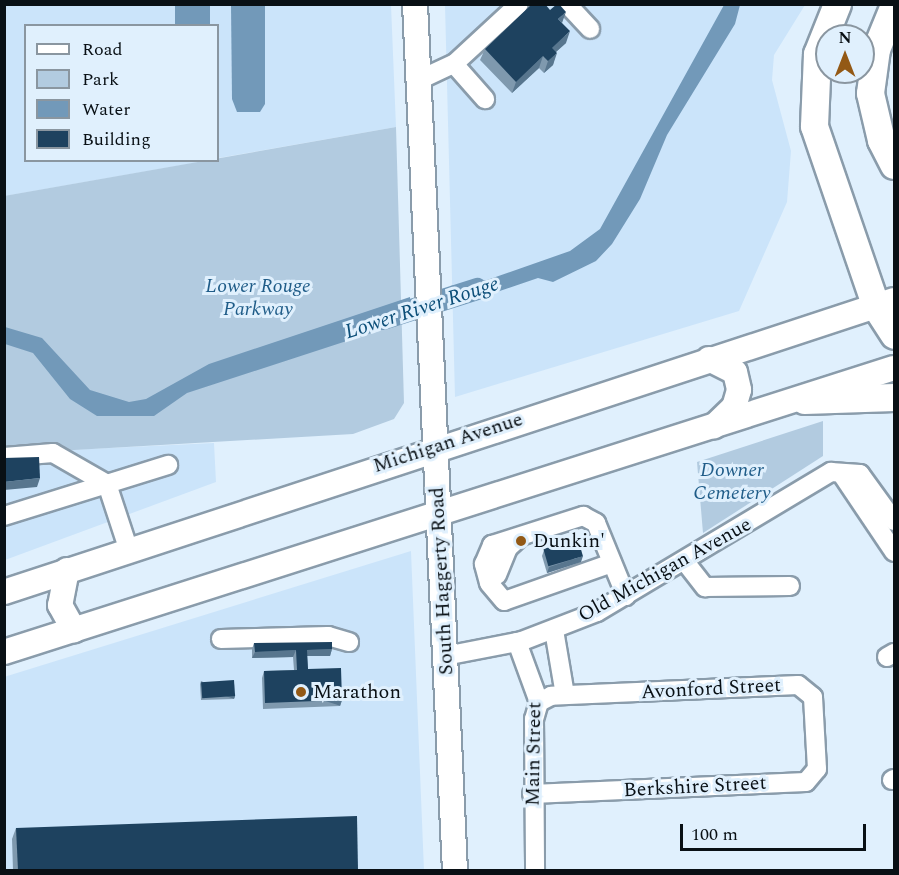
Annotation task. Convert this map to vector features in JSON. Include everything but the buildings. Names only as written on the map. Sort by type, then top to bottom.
[{"type":"highway","points":[[837,4],[817,54],[810,105],[817,141],[885,304],[894,335]]},
{"type":"highway","points":[[894,5],[876,49],[870,93],[881,140],[894,165]]},
{"type":"highway","points":[[804,400],[894,397]]},
{"type":"main road","name":"South Haggerty Road","points":[[415,4],[455,870]]},
{"type":"main road","name":"Michigan Avenue","points":[[4,592],[128,548],[436,447],[885,304]]},
{"type":"main road","points":[[710,359],[735,372],[739,390],[734,407],[712,428]]},
{"type":"main road","points":[[4,652],[804,400],[894,368]]},
{"type":"main road","points":[[67,570],[60,606],[74,630]]},
{"type":"street","points":[[419,80],[454,64],[519,4]]},
{"type":"street","points":[[567,4],[590,29]]},
{"type":"street","points":[[454,64],[485,99]]},
{"type":"street","points":[[4,457],[53,453],[89,478],[107,484]]},
{"type":"street","points":[[4,516],[168,465]]},
{"type":"street","name":"Old Michigan Avenue","points":[[445,656],[517,642],[554,630],[626,596],[686,563],[831,472],[841,473]]},
{"type":"street","points":[[841,473],[860,474],[894,522]]},
{"type":"street","points":[[841,473],[894,552]]},
{"type":"street","points":[[107,484],[128,548]]},
{"type":"street","points":[[611,560],[504,601],[489,583],[486,552],[583,516],[596,523],[626,596]]},
{"type":"street","points":[[515,542],[497,575],[506,588],[515,588],[611,560]]},
{"type":"street","points":[[686,563],[705,587],[790,586]]},
{"type":"street","name":"Main Street","points":[[554,630],[565,695]]},
{"type":"street","points":[[221,639],[328,636],[349,642]]},
{"type":"street","name":"Main Street","points":[[517,642],[539,702],[532,794],[535,870]]},
{"type":"street","name":"Avonford Street","points":[[539,702],[565,695],[798,685],[813,697],[816,735]]},
{"type":"street","name":"Berkshire Street","points":[[532,794],[806,782],[817,769],[816,735]]},
{"type":"shaded area","points":[[5,5],[391,5],[396,127],[219,158],[219,24],[24,24],[24,162],[199,162],[5,196]]},
{"type":"shaded area","points":[[445,5],[805,5],[774,55],[772,80],[791,151],[787,202],[739,311],[455,397]]},
{"type":"shaded area","points":[[214,443],[216,482],[5,560],[5,453]]},
{"type":"shaded area","points":[[411,551],[424,870],[5,870],[4,677]]},
{"type":"green space","name":"Lower Rouge Parkway","points":[[396,127],[404,403],[394,419],[353,434],[5,454],[4,196],[197,162],[219,162],[219,158]]},
{"type":"green space","name":"Downer Cemetery","points":[[823,421],[823,456],[703,533],[697,462]]},
{"type":"water","points":[[175,5],[210,5],[210,24],[175,24]]},
{"type":"water","points":[[231,5],[265,5],[265,104],[260,112],[237,112],[232,99]]},
{"type":"water","points":[[724,5],[740,5],[735,24],[667,135],[640,199],[612,244],[596,261],[553,282],[538,278],[450,308],[450,286],[487,280],[570,251],[600,229]]},
{"type":"water","points":[[410,297],[411,320],[187,393],[154,416],[97,416],[70,399],[33,353],[5,344],[5,327],[42,338],[90,390],[129,402],[146,399],[209,364]]},
{"type":"waterway","name":"Lower River Rouge","points":[[383,319],[477,289]]},
{"type":"place","name":"Dunkin'","points":[[521,541]]},
{"type":"place","name":"Marathon","points":[[301,692]]}]
